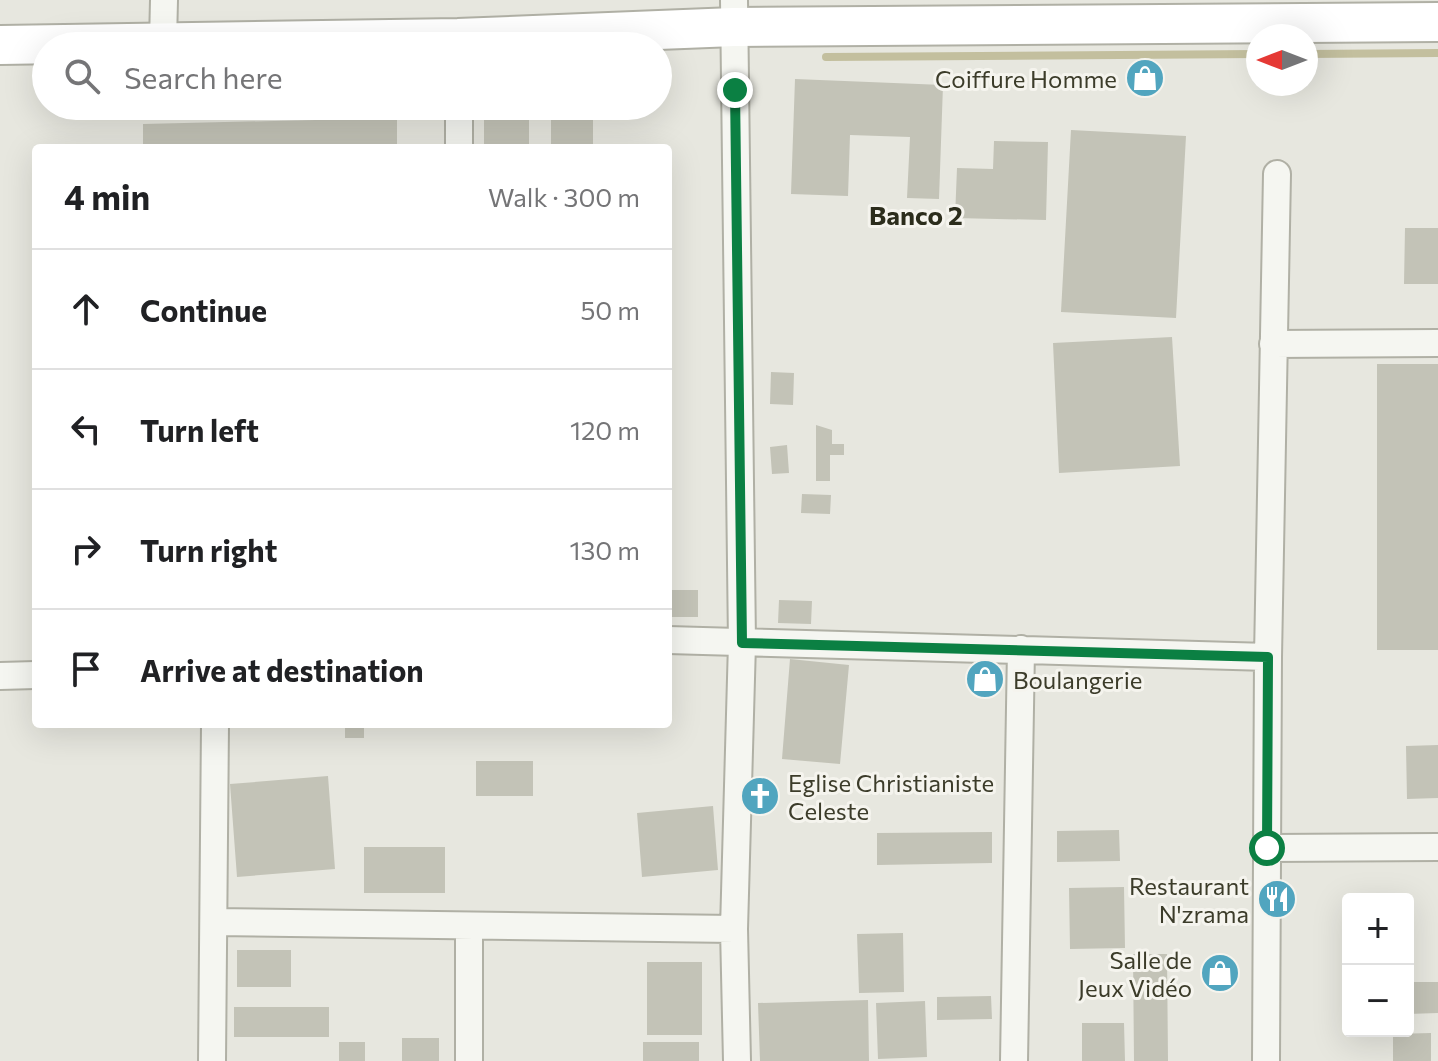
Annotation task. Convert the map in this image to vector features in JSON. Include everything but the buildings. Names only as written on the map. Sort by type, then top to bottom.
[{"type":"street","points":[[163,32],[164,0]]},
{"type":"street","points":[[557,32],[734,14],[1294,11],[1438,22]]},
{"type":"street","points":[[734,14],[742,643],[734,929],[737,1061]]},
{"type":"street","points":[[0,45],[32,44]]},
{"type":"street","points":[[459,120],[459,144]]},
{"type":"street","points":[[1266,1061],[1268,657],[1277,174]]},
{"type":"street","points":[[1273,344],[1438,343]]},
{"type":"street","points":[[672,640],[1268,657]]},
{"type":"street","points":[[1014,1061],[1021,649]]},
{"type":"street","points":[[0,676],[32,675]]},
{"type":"street","points":[[212,1061],[215,728]]},
{"type":"street","points":[[1267,848],[1438,847]]},
{"type":"street","points":[[214,922],[734,929]]},
{"type":"street","points":[[469,926],[469,1061]]},
{"type":"waterway","points":[[1318,54],[1438,53]]},
{"type":"waterway","points":[[826,57],[1246,54]]},
{"type":"place","name":"Coiffure Homme","points":[[1145,78]]},
{"type":"place","name":"Boulangerie","points":[[985,679]]},
{"type":"place","name":"Eglise Christianiste Celeste","points":[[760,796]]},
{"type":"place","name":"Restaurant N'zrama","points":[[1277,899]]},
{"type":"place","name":"Salle de Jeux Vidéo","points":[[1220,973]]},
{"type":"district","name":"Banco 2","points":[[916,214]]},
{"type":"route","points":[[735,90],[742,643],[1268,657],[1267,848]]}]
